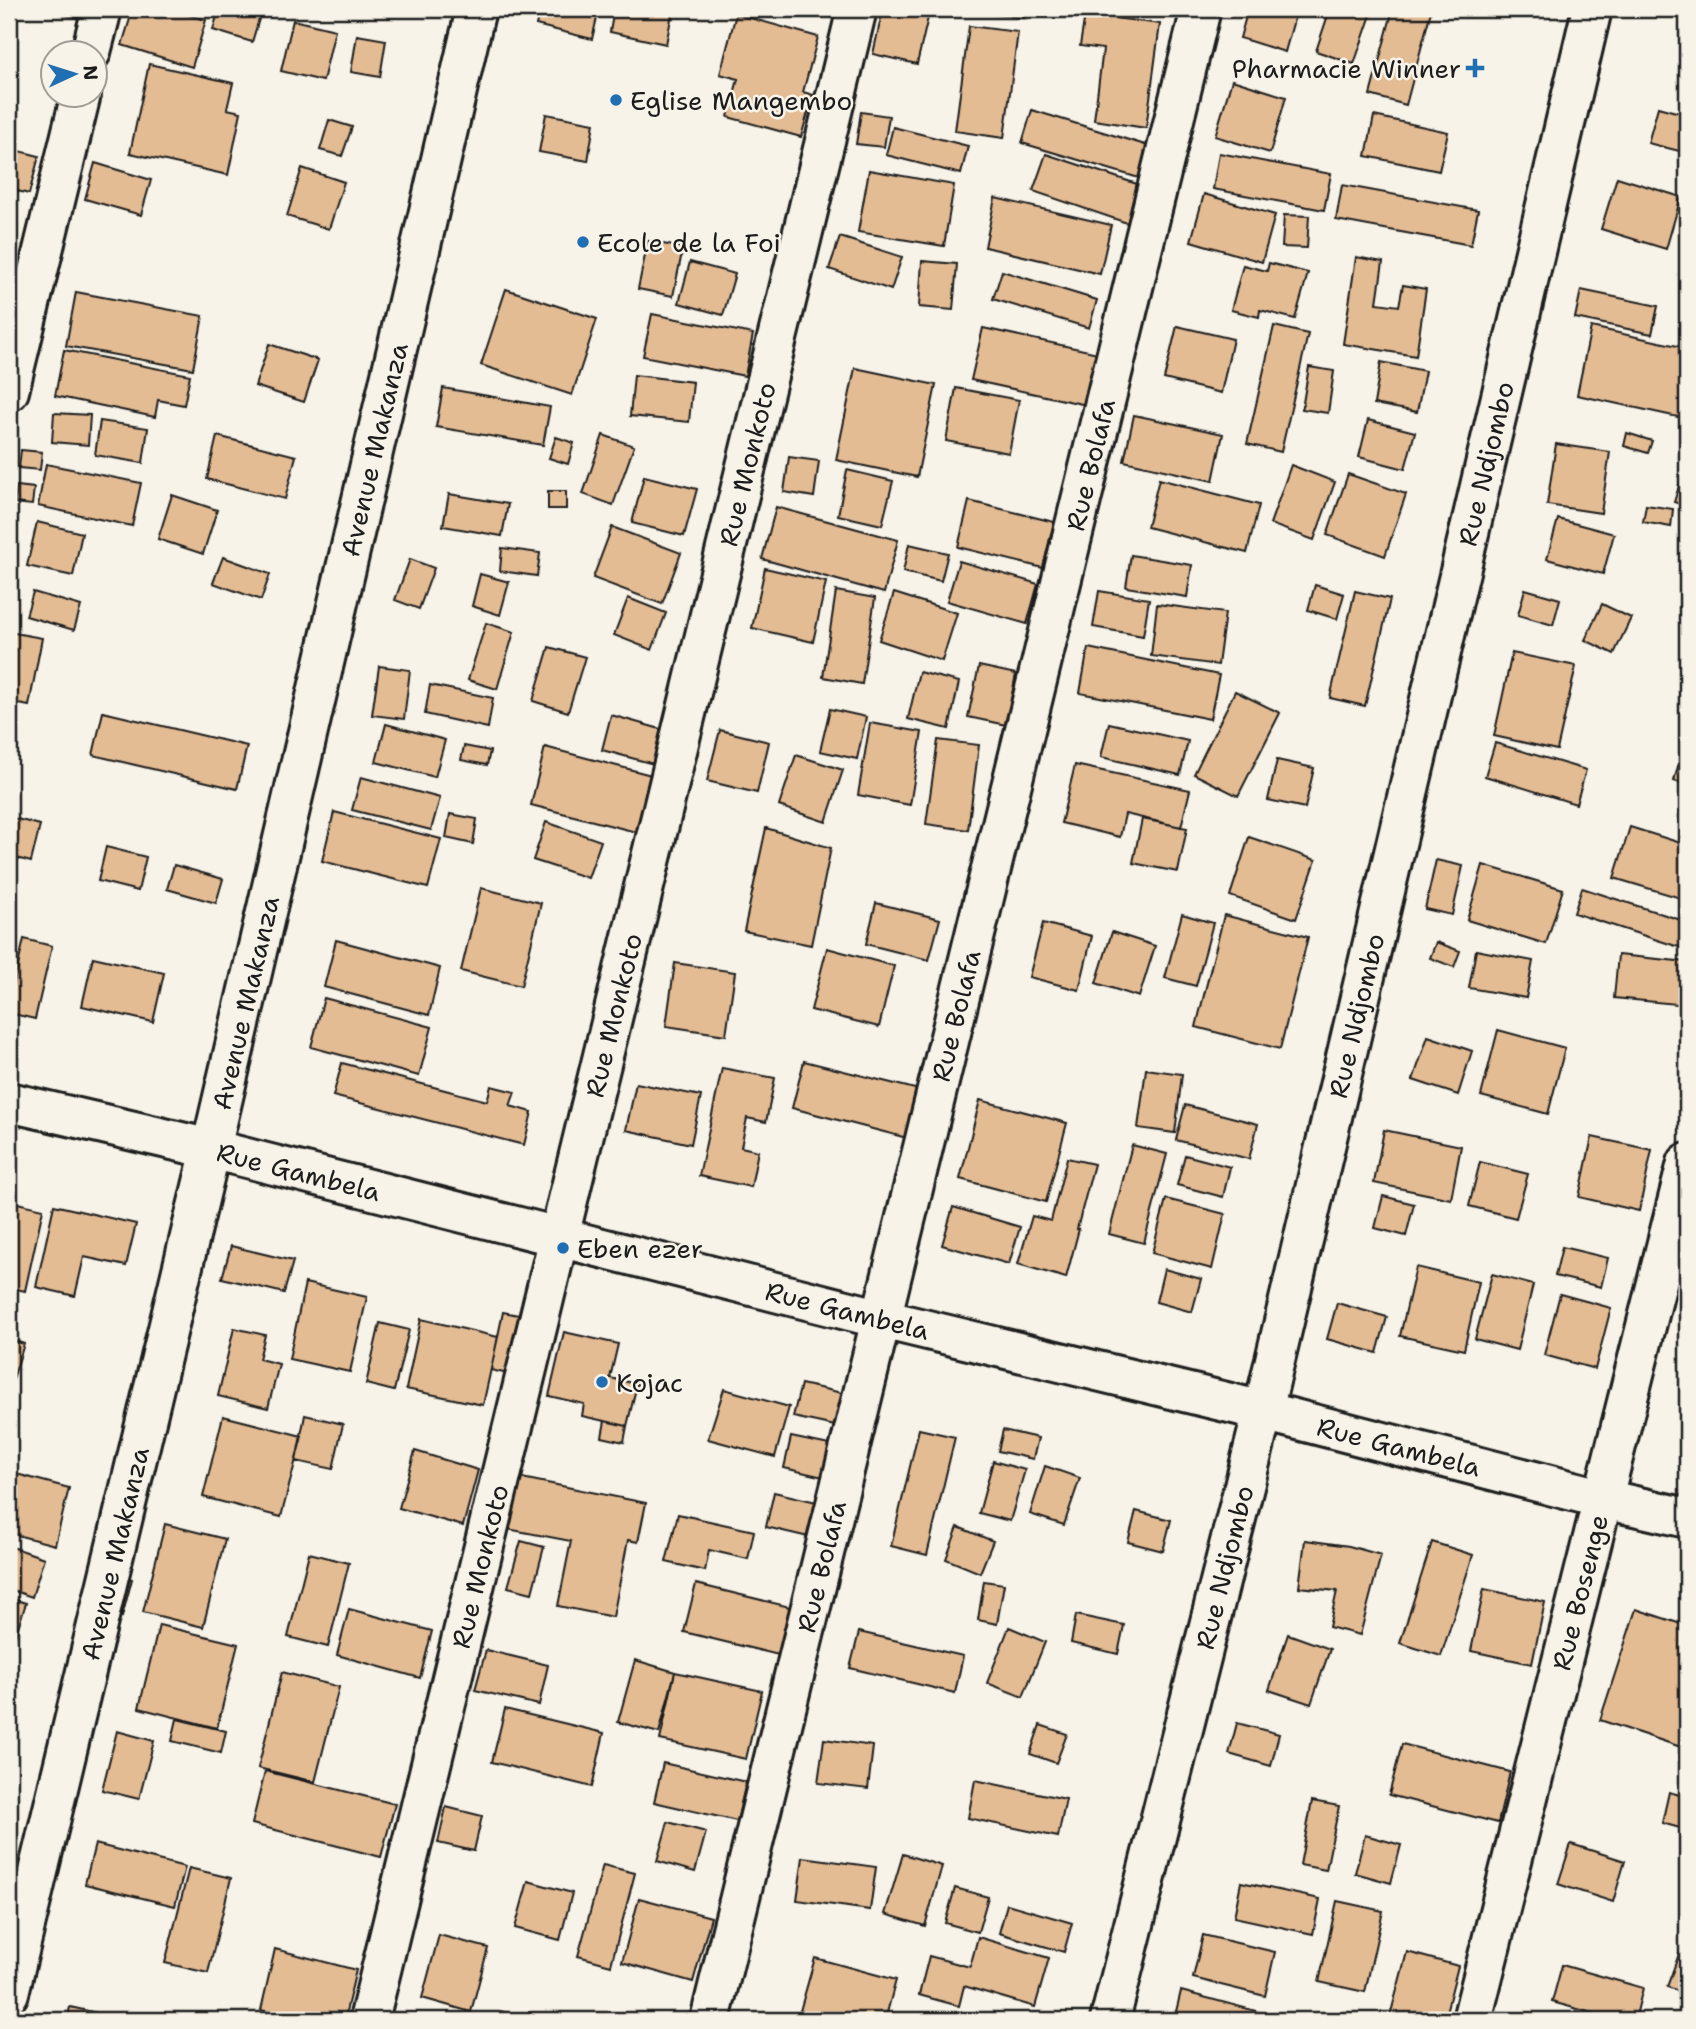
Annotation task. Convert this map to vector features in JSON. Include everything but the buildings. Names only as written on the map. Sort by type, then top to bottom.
[{"type":"street","points":[[95,38],[102,9]]},
{"type":"street","name":"Avenue Makanza","points":[[9,1993],[211,1149],[476,9]]},
{"type":"street","name":"Rue Monkoto","points":[[369,2020],[857,9]]},
{"type":"street","name":"Rue Bolafa","points":[[710,2020],[1201,9]]},
{"type":"street","name":"Rue Ndjombo","points":[[1110,2020],[1263,1411],[1592,9]]},
{"type":"street","points":[[9,391],[78,108]]},
{"type":"street","name":"Rue Gambela","points":[[9,1102],[211,1149],[881,1319],[1263,1411],[1687,1518]]},
{"type":"street","name":"Rue Bosenge","points":[[1472,2020],[1687,1163]]},
{"type":"place","name":"Pharmacie Winner","points":[[1475,68]]},
{"type":"place","name":"Eglise Mangembo","points":[[616,100]]},
{"type":"place","name":"Ecole de la Foi","points":[[583,242]]},
{"type":"place","name":"Eben ezer","points":[[563,1248]]},
{"type":"place","name":"Kojac","points":[[602,1382]]}]
